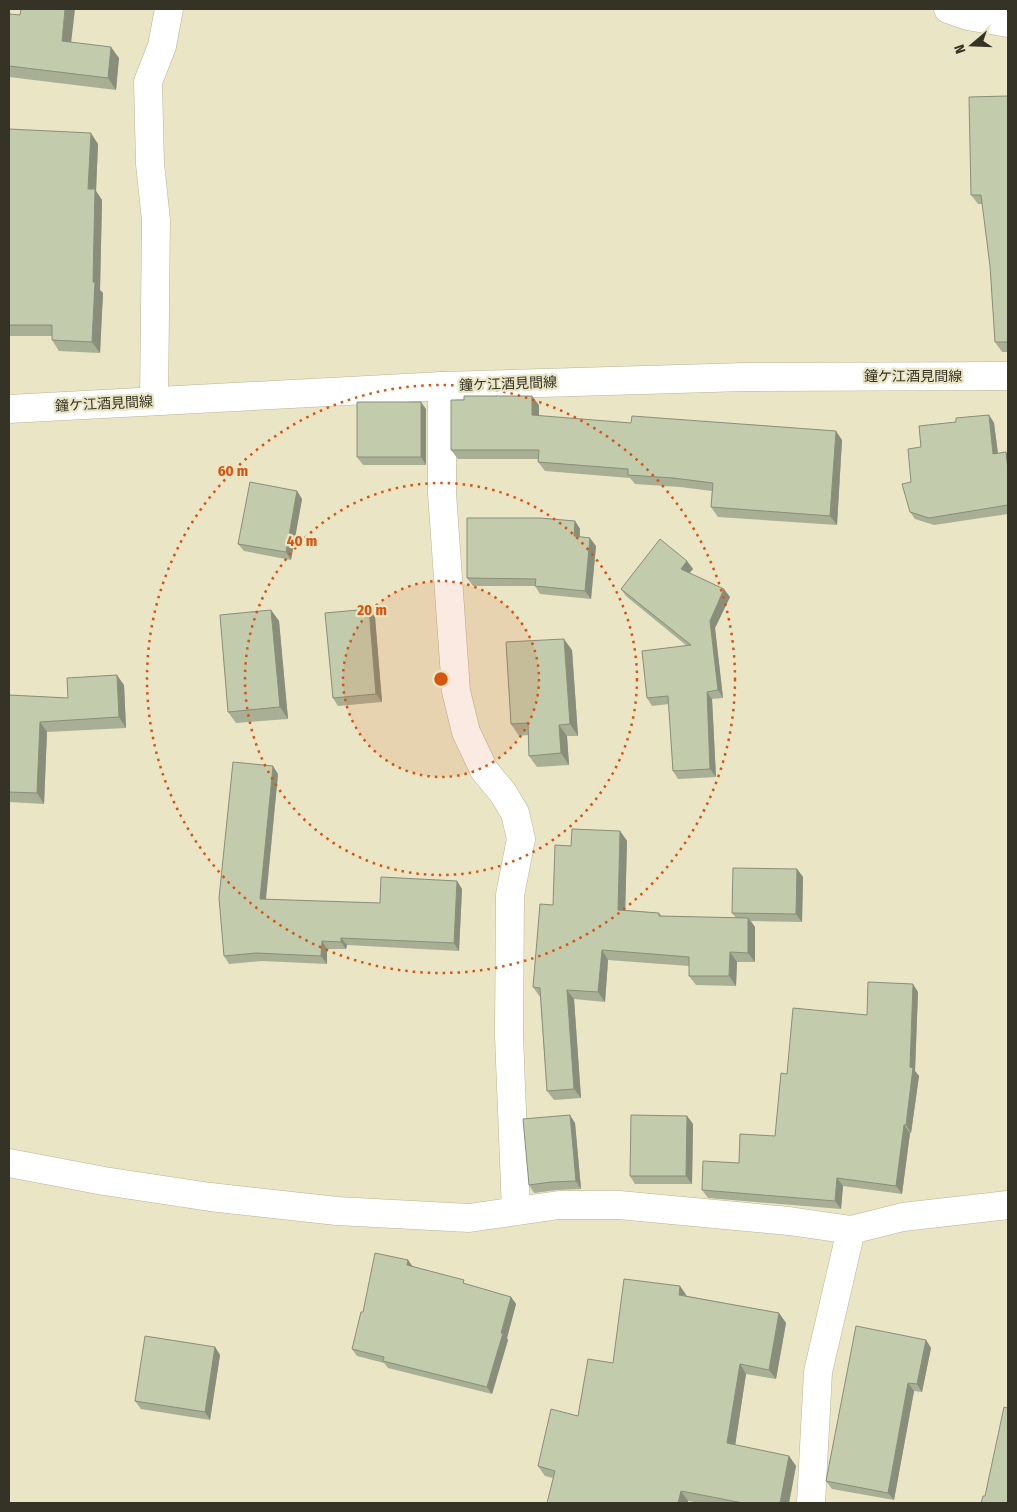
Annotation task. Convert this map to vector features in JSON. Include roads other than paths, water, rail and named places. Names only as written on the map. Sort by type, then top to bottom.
[{"type":"street","points":[[154,401],[156,220],[150,164],[148,82],[162,46],[169,9]]},
{"type":"street","points":[[948,9],[968,16],[1008,23]]},
{"type":"street","name":"鐘ケ江酒見間線","points":[[9,409],[442,386],[745,377],[1008,376]]},
{"type":"street","points":[[442,386],[442,493],[456,691],[466,732],[484,770],[503,793],[515,813],[521,839],[510,896],[509,1036],[516,1211]]},
{"type":"street","points":[[9,1162],[113,1183],[210,1197],[337,1211],[469,1218],[558,1205],[619,1205],[789,1221],[851,1230],[903,1217],[1008,1206]]},
{"type":"street","points":[[811,1503],[818,1372],[851,1230]]}]
